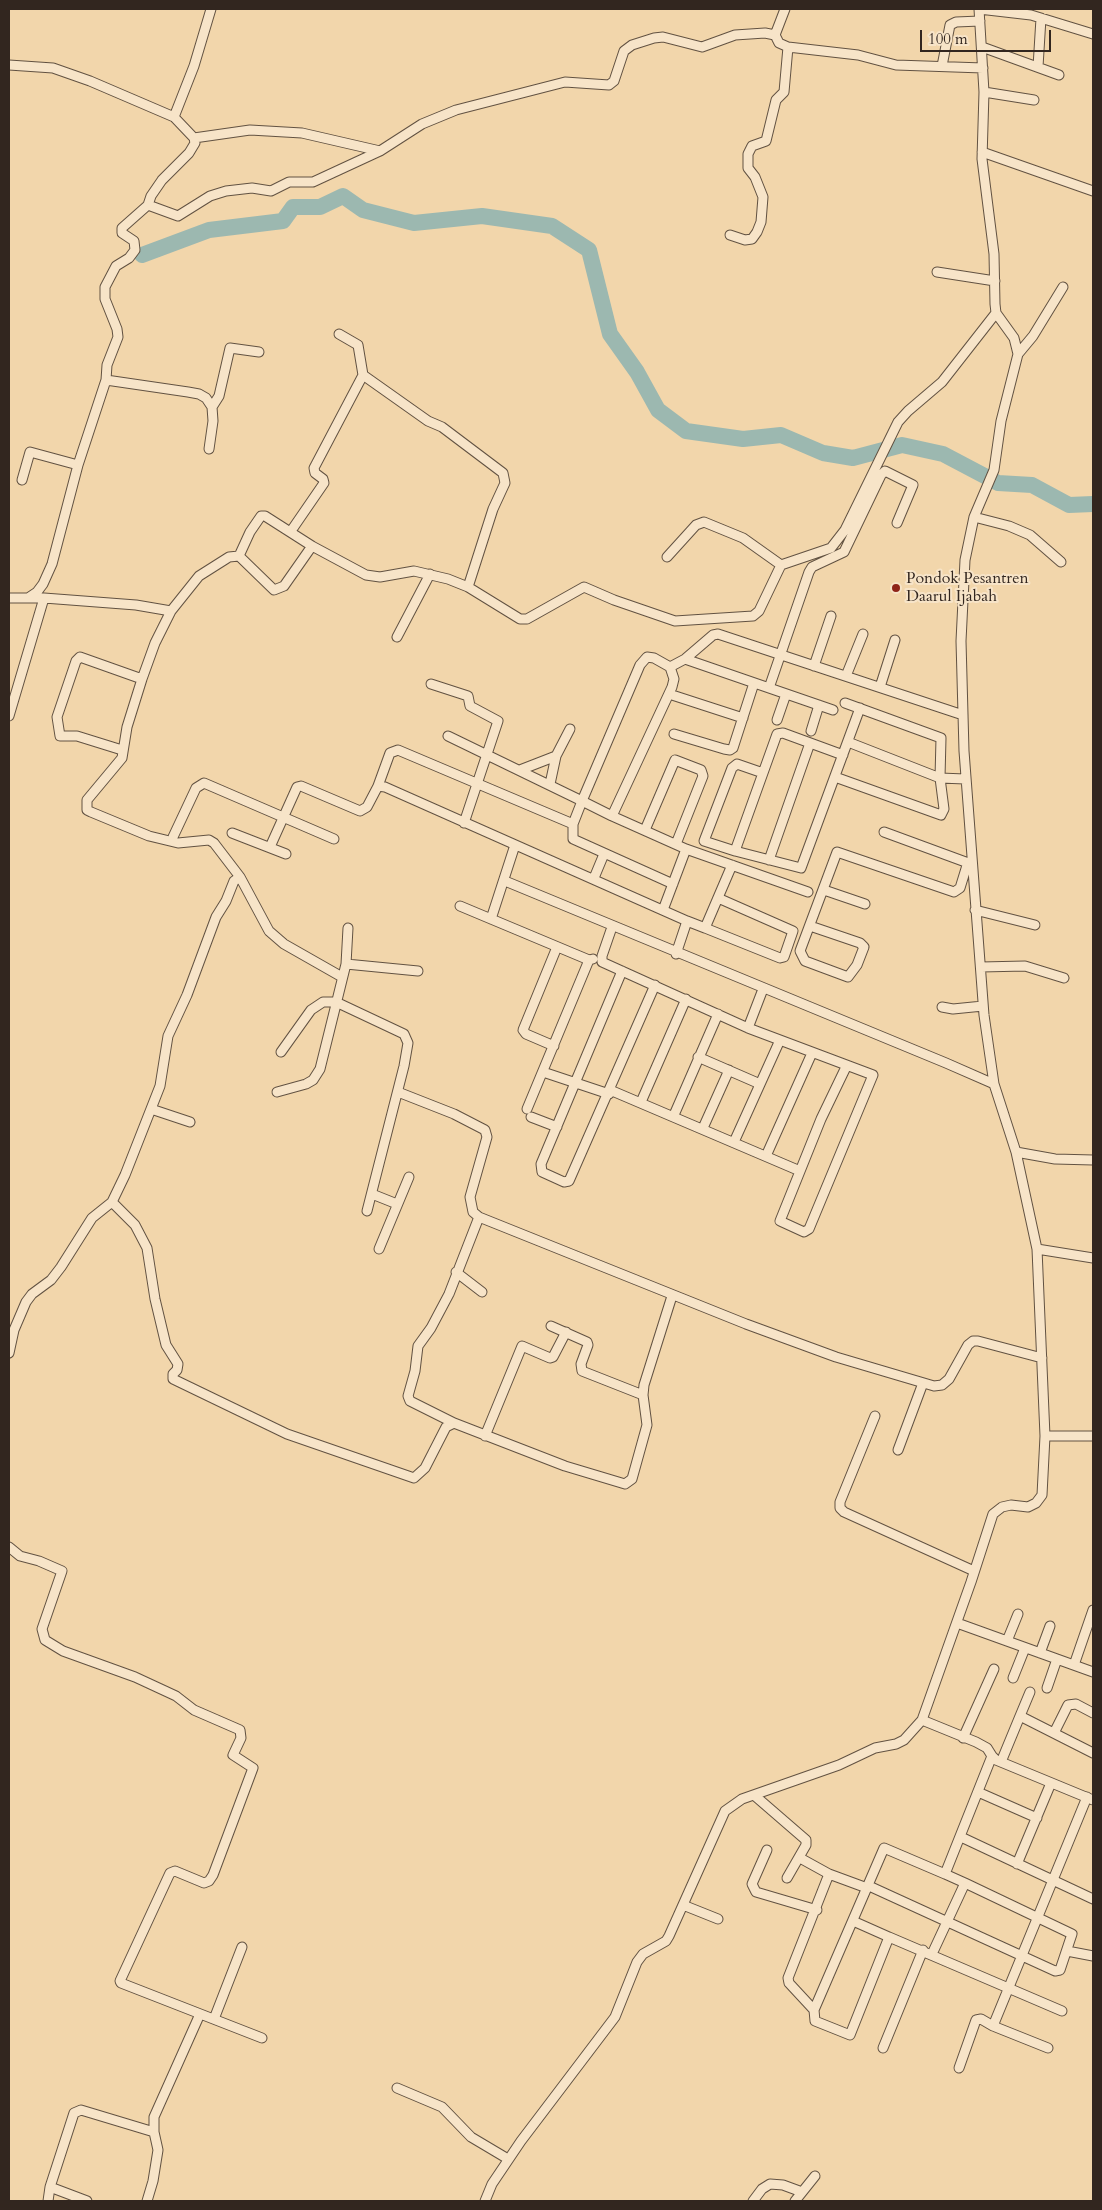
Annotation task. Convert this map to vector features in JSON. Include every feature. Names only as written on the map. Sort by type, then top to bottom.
[{"type":"street","points":[[174,117],[194,66],[211,9]]},
{"type":"street","points":[[775,35],[785,9]]},
{"type":"street","points":[[1018,354],[1014,338],[996,314],[994,254],[982,152],[984,92],[979,9],[1023,14],[1093,34]]},
{"type":"street","points":[[1038,67],[1041,18]]},
{"type":"street","points":[[942,66],[950,25],[956,22],[980,22]]},
{"type":"street","points":[[148,205],[178,216],[210,196],[245,188],[271,191],[296,180],[313,182],[380,151],[422,124],[469,106],[565,82],[609,85],[614,81],[624,51],[632,45],[643,42],[663,37],[702,47],[743,33],[775,35]]},
{"type":"street","points":[[775,35],[779,42],[788,47],[858,55],[896,65],[983,68]]},
{"type":"street","points":[[730,235],[745,240],[752,239],[758,232],[764,197],[756,177],[748,168],[748,154],[752,146],[766,141],[776,100],[784,92],[788,47]]},
{"type":"street","points":[[982,47],[1058,75]]},
{"type":"street","points":[[9,65],[53,68],[90,81],[174,117],[194,138],[194,143],[189,153],[162,180],[150,196],[148,205],[122,228],[122,233],[134,241],[135,250],[130,258],[116,266],[110,274],[105,288],[105,298],[117,329],[118,337],[107,364],[106,380],[78,464],[52,564],[43,584],[37,592],[28,598]]},
{"type":"street","points":[[984,92],[1034,100]]},
{"type":"street","points":[[194,138],[250,130],[293,132],[380,151]]},
{"type":"street","points":[[982,152],[1093,191]]},
{"type":"street","points":[[937,272],[995,281]]},
{"type":"street","points":[[485,2201],[492,2184],[508,2159],[616,2017],[637,1962],[649,1949],[666,1941],[724,1811],[742,1799],[839,1765],[875,1748],[896,1744],[922,1720],[957,1623],[985,1533],[995,1510],[1011,1505],[1028,1507],[1040,1500],[1042,1495],[1045,1436],[1037,1249],[1016,1152],[994,1084],[983,1006],[981,967],[970,863],[961,641],[965,560],[974,517],[994,470],[1001,421],[1018,354],[1033,336],[1063,287]]},
{"type":"street","points":[[239,556],[261,516],[265,516],[312,546],[366,575],[380,577],[414,571],[430,574],[468,588],[520,619],[527,620],[584,587],[675,621],[701,621],[716,618],[753,616],[759,611],[781,565],[831,548],[845,530],[898,422],[942,382],[996,314]]},
{"type":"street","points":[[291,531],[324,483],[323,479],[314,470],[316,464],[363,375],[358,344],[340,334]]},
{"type":"street","points":[[209,449],[212,439],[212,407],[219,396],[230,348],[259,352]]},
{"type":"street","points":[[363,375],[428,421],[442,427],[459,442],[503,473],[505,483],[493,509],[468,588]]},
{"type":"street","points":[[106,380],[199,394],[206,398],[212,407]]},
{"type":"street","points":[[22,480],[30,452],[78,464]]},
{"type":"street","points":[[769,688],[812,567],[844,552],[881,475],[885,472],[913,485],[897,523]]},
{"type":"street","points":[[974,517],[1010,526],[1030,535],[1061,562]]},
{"type":"street","points":[[667,557],[696,525],[704,522],[743,538],[781,565]]},
{"type":"street","points":[[239,556],[274,590],[284,586],[305,560],[312,546]]},
{"type":"street","points":[[239,556],[229,557],[199,576],[171,611],[155,643],[142,679],[126,727],[120,762],[87,800],[87,810],[161,840],[178,843],[209,840],[214,843],[240,877],[269,930],[284,944],[342,977]]},
{"type":"street","points":[[397,637],[430,574]]},
{"type":"street","points":[[9,598],[44,598],[136,605],[171,611]]},
{"type":"street","points":[[9,716],[44,598]]},
{"type":"street","points":[[814,666],[831,616]]},
{"type":"street","points":[[670,667],[685,659],[712,635],[718,634],[963,715]]},
{"type":"street","points":[[846,676],[863,634]]},
{"type":"street","points":[[880,687],[895,640]]},
{"type":"street","points":[[122,750],[77,736],[60,736],[57,717],[76,661],[80,657],[142,679]]},
{"type":"street","points":[[612,816],[669,694],[674,679],[670,667],[654,658],[647,657],[640,665],[573,824],[573,839],[673,884]]},
{"type":"street","points":[[685,659],[833,710]]},
{"type":"street","points":[[674,734],[730,750],[733,748],[754,683]]},
{"type":"street","points":[[431,684],[468,696],[470,706],[498,721],[464,823]]},
{"type":"street","points":[[669,694],[743,718]]},
{"type":"street","points":[[777,720],[786,694]]},
{"type":"street","points":[[836,776],[941,815],[944,809],[940,778],[941,738],[845,703]]},
{"type":"street","points":[[810,730],[820,705]]},
{"type":"street","points":[[763,773],[737,764],[732,768],[704,840],[736,851],[801,868],[860,708]]},
{"type":"street","points":[[550,784],[556,756],[570,729]]},
{"type":"street","points":[[736,851],[777,734],[783,733],[843,755]]},
{"type":"street","points":[[448,736],[550,784],[612,816],[686,849],[808,892]]},
{"type":"street","points":[[848,742],[940,778],[966,779]]},
{"type":"street","points":[[768,860],[810,743]]},
{"type":"street","points":[[270,847],[296,787],[301,786],[360,811],[367,807],[378,786],[390,753],[398,750],[573,824]]},
{"type":"street","points":[[520,770],[556,756]]},
{"type":"street","points":[[645,830],[674,760],[701,770],[703,776],[676,844]]},
{"type":"street","points":[[173,836],[196,788],[204,783],[334,839]]},
{"type":"street","points":[[378,786],[594,878],[687,921],[780,958],[784,956],[793,930],[718,898]]},
{"type":"street","points":[[232,832],[286,854]]},
{"type":"street","points":[[884,832],[970,863]]},
{"type":"street","points":[[491,919],[505,881],[515,845]]},
{"type":"street","points":[[663,910],[686,849]]},
{"type":"street","points":[[810,926],[860,943],[864,947],[853,973],[848,977],[805,961],[800,951],[837,852],[954,892],[960,888],[970,863]]},
{"type":"street","points":[[594,878],[604,854]]},
{"type":"street","points":[[705,928],[732,865]]},
{"type":"street","points":[[9,1353],[14,1330],[26,1302],[32,1294],[56,1274],[92,1218],[112,1202],[126,1176],[162,1076],[168,1036],[187,995],[216,917],[226,901],[234,881],[240,877]]},
{"type":"street","points":[[505,881],[676,954],[994,1084]]},
{"type":"street","points":[[824,890],[865,904]]},
{"type":"street","points":[[460,906],[589,960],[602,956]]},
{"type":"street","points":[[975,910],[1035,925]]},
{"type":"street","points":[[676,954],[687,921]]},
{"type":"street","points":[[612,927],[602,956],[602,962],[748,1028],[873,1076],[809,1229],[804,1232],[780,1222],[800,1171],[846,1067]]},
{"type":"street","points":[[277,1092],[306,1084],[316,1075],[324,1056],[346,964],[348,928]]},
{"type":"street","points":[[554,1046],[526,1034],[523,1030],[557,947]]},
{"type":"street","points":[[557,1128],[529,1113],[543,1072],[589,960]]},
{"type":"street","points":[[346,964],[418,971]]},
{"type":"street","points":[[981,967],[1025,966],[1064,978]]},
{"type":"street","points":[[622,971],[540,1169],[567,1183],[610,1092],[655,985]]},
{"type":"street","points":[[748,1028],[763,989]]},
{"type":"street","points":[[641,1102],[686,999]]},
{"type":"street","points":[[281,1052],[315,1006],[323,1002],[336,1002],[404,1034],[408,1043],[398,1092],[367,1211]]},
{"type":"street","points":[[942,1007],[953,1009],[983,1006]]},
{"type":"street","points":[[674,1115],[718,1014]]},
{"type":"street","points":[[734,1142],[780,1040]]},
{"type":"street","points":[[766,1156],[812,1053]]},
{"type":"street","points":[[698,1057],[760,1084]]},
{"type":"street","points":[[703,1128],[729,1070]]},
{"type":"street","points":[[543,1072],[641,1102],[800,1171]]},
{"type":"street","points":[[398,1092],[454,1114],[485,1130],[487,1137],[470,1197],[473,1212],[479,1217],[672,1296],[836,1357],[923,1383],[942,1385],[949,1380],[968,1345],[973,1341],[1042,1358]]},
{"type":"street","points":[[151,1109],[190,1122]]},
{"type":"street","points":[[1016,1152],[1055,1159],[1093,1160]]},
{"type":"street","points":[[379,1249],[408,1177]]},
{"type":"street","points":[[372,1194],[397,1204]]},
{"type":"street","points":[[112,1202],[136,1224],[147,1248],[155,1299],[166,1345],[178,1364],[173,1379],[287,1434],[414,1478],[420,1475],[426,1468],[446,1427],[454,1423]]},
{"type":"street","points":[[479,1217],[449,1294],[431,1328],[418,1346],[415,1371],[408,1399],[454,1423],[485,1436],[564,1466],[625,1484],[632,1479],[647,1425],[643,1395],[656,1344],[672,1296]]},
{"type":"street","points":[[1037,1249],[1093,1258]]},
{"type":"street","points":[[456,1272],[482,1292]]},
{"type":"street","points":[[551,1326],[587,1342],[588,1345],[581,1364],[582,1371],[643,1395]]},
{"type":"street","points":[[485,1436],[522,1346],[550,1358],[556,1352],[566,1332]]},
{"type":"street","points":[[898,1450],[923,1383]]},
{"type":"street","points":[[875,1416],[840,1502],[840,1508],[844,1512],[974,1571]]},
{"type":"street","points":[[1045,1436],[1093,1436]]},
{"type":"street","points":[[9,1547],[20,1556],[39,1561],[62,1571],[42,1629],[45,1640],[63,1651],[134,1677],[176,1696],[194,1710],[241,1732],[233,1756],[253,1768],[213,1875],[209,1881],[204,1883],[175,1871],[170,1873],[120,1983],[262,2038]]},
{"type":"street","points":[[1074,1665],[1093,1610]]},
{"type":"street","points":[[1008,1641],[1018,1614]]},
{"type":"street","points":[[957,1623],[1093,1672]]},
{"type":"street","points":[[1040,1653],[1050,1626]]},
{"type":"street","points":[[1013,1678],[1025,1648]]},
{"type":"street","points":[[1047,1688],[1057,1659]]},
{"type":"street","points":[[963,1738],[994,1669]]},
{"type":"street","points":[[1001,1762],[1030,1692]]},
{"type":"street","points":[[1054,1733],[1068,1706],[1076,1704],[1093,1713]]},
{"type":"street","points":[[1020,1716],[1093,1753]]},
{"type":"street","points":[[922,1720],[986,1748],[992,1756],[1001,1762],[1090,1799],[1051,1880],[993,2026]]},
{"type":"street","points":[[945,1874],[992,1756]]},
{"type":"street","points":[[1017,1864],[1051,1782]]},
{"type":"street","points":[[978,1792],[1037,1818]]},
{"type":"street","points":[[754,1795],[768,1810],[803,1835],[806,1845],[787,1878]]},
{"type":"street","points":[[961,1837],[1093,1899]]},
{"type":"street","points":[[800,1858],[830,1874],[868,1887],[947,1920],[1058,1971],[1068,1951],[1072,1934],[965,1883],[885,1848],[868,1887],[814,2010],[815,2021],[850,2035],[889,1937]]},
{"type":"street","points":[[767,1850],[753,1880],[752,1884],[756,1892],[817,1910]]},
{"type":"street","points":[[814,2010],[788,1980],[830,1874]]},
{"type":"street","points":[[932,1954],[965,1883]]},
{"type":"street","points":[[683,1905],[718,1919]]},
{"type":"street","points":[[853,1921],[1062,2010]]},
{"type":"street","points":[[214,2019],[242,1947]]},
{"type":"street","points":[[883,2048],[923,1950]]},
{"type":"street","points":[[1068,1951],[1093,1956]]},
{"type":"street","points":[[147,2201],[153,2181],[158,2150],[154,2132],[154,2117],[200,2014]]},
{"type":"street","points":[[958,2068],[976,2020],[981,2019],[993,2026],[1048,2048]]},
{"type":"street","points":[[397,2088],[442,2107],[471,2137],[508,2159]]},
{"type":"street","points":[[48,2201],[50,2187],[75,2111],[81,2110],[154,2132]]},
{"type":"street","points":[[795,2201],[815,2176]]},
{"type":"street","points":[[753,2201],[762,2189],[770,2184],[783,2185],[802,2192]]},
{"type":"street","points":[[50,2187],[87,2201]]},
{"type":"waterway","points":[[142,255],[209,230],[283,221],[293,207],[320,207],[343,196],[363,210],[414,223],[482,216],[552,226],[589,250],[610,334],[637,372],[658,410],[686,431],[743,439],[781,435],[823,453],[853,458],[902,445],[943,454],[998,483],[1032,485],[1069,505],[1093,504]]},
{"type":"place","name":"Pondok Pesantren Daarul Ijabah","points":[[896,588]]}]
